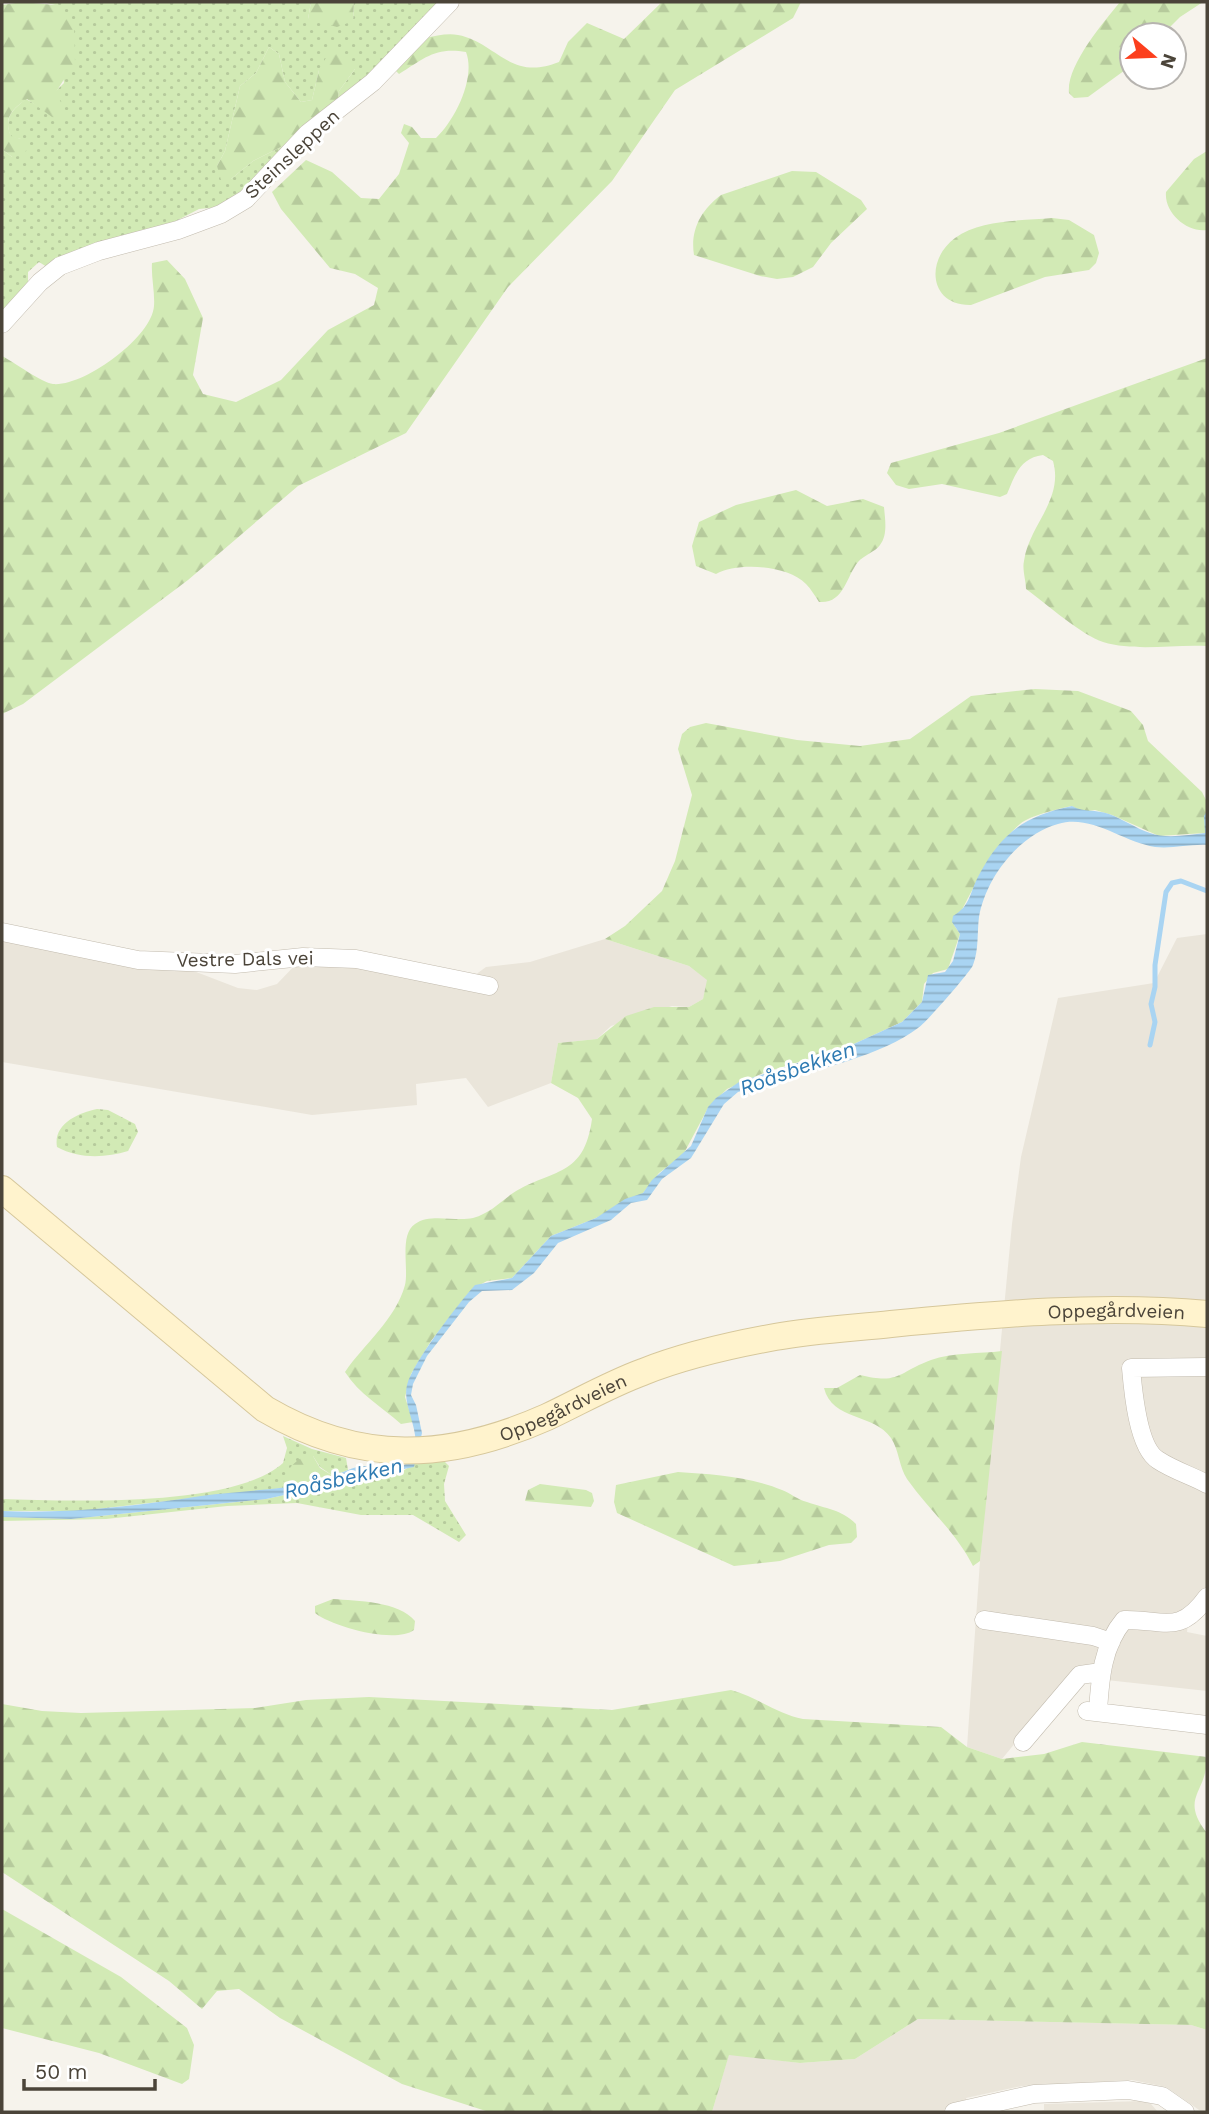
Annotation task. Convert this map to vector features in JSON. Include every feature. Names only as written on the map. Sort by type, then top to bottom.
[{"type":"main road","name":"Oppegårdveien","points":[[2,1189],[265,1409],[313,1434],[370,1447],[439,1451],[475,1444],[515,1430],[644,1371],[702,1352],[778,1336],[1018,1314],[1162,1311],[1207,1314]]},
{"type":"street","name":"Steinsleppen","points":[[2,324],[40,282],[60,266],[99,251],[221,214],[246,199],[309,134],[373,82],[450,2]]},
{"type":"street","name":"Vestre Dals vei","points":[[2,932],[138,960],[235,964],[303,957],[356,959],[489,986]]},
{"type":"street","points":[[1207,1367],[1131,1368],[1135,1403],[1150,1453],[1157,1460],[1207,1484]]},
{"type":"street","points":[[1207,1597],[1186,1620],[1174,1624],[1124,1620],[1111,1642],[1092,1711],[1207,1724]]},
{"type":"street","points":[[984,1620],[1093,1636],[1111,1642]]},
{"type":"street","points":[[1023,1742],[1080,1675],[1101,1672]]},
{"type":"street","points":[[954,2112],[1001,2107],[1046,2093],[1135,2090],[1162,2096],[1185,2112]]},
{"type":"shaded area","points":[[1207,934],[1207,1588],[1190,1611],[1187,1632],[1207,1636],[1207,1691],[1070,1676],[1002,1759],[967,1747],[980,1561],[1012,1224],[1021,1157],[1058,998],[1154,983],[1177,938]]},
{"type":"shaded area","points":[[2,939],[191,970],[238,988],[257,990],[277,984],[299,961],[330,960],[460,986],[486,967],[530,962],[605,939],[689,966],[708,980],[703,999],[689,1007],[672,1006],[611,1026],[597,1039],[558,1043],[551,1083],[488,1107],[466,1078],[416,1084],[417,1105],[312,1115],[2,1062]]},
{"type":"shaded area","points":[[918,2019],[1191,2025],[1207,2030],[1207,2112],[1202,2112],[1166,2087],[1132,2080],[1022,2086],[966,2098],[968,2112],[712,2112],[729,2054],[800,2063],[855,2059]]},
{"type":"shaded area","points":[[1143,2101],[1151,2104],[1158,2112],[1032,2112],[1044,2110],[1044,2104]]},
{"type":"green space","points":[[22,2],[55,5],[74,22],[75,62],[56,92],[67,115],[59,122],[27,99],[10,114],[8,124],[11,136],[21,139],[27,145],[25,155],[12,157],[2,149],[2,5]]},
{"type":"green space","points":[[43,2],[311,2],[308,19],[353,20],[354,2],[442,2],[390,57],[337,104],[339,91],[355,69],[319,70],[312,100],[301,102],[285,82],[279,54],[269,47],[256,73],[240,86],[225,151],[217,166],[231,179],[253,161],[289,143],[253,185],[219,207],[199,209],[174,222],[47,267],[39,262],[28,272],[28,285],[2,315],[2,149],[12,157],[21,139],[11,137],[8,125],[10,115],[26,99],[40,107],[64,83],[55,5]]},
{"type":"green space","points":[[311,2],[354,2],[353,21],[337,27],[308,19]]},
{"type":"green space","points":[[662,2],[801,2],[793,18],[675,90],[612,181],[508,287],[406,433],[298,486],[188,580],[23,704],[2,714],[2,356],[53,384],[66,383],[98,369],[142,332],[154,306],[152,263],[167,260],[185,279],[203,318],[193,375],[203,394],[236,402],[281,380],[328,330],[374,305],[378,288],[355,274],[330,268],[281,209],[272,192],[306,160],[332,172],[361,198],[379,199],[399,174],[409,143],[401,133],[404,124],[412,127],[421,138],[436,138],[450,121],[466,86],[466,52],[438,53],[399,74],[396,71],[425,38],[458,35],[483,45],[516,64],[542,67],[559,62],[568,42],[587,23],[624,39]]},
{"type":"green space","points":[[1120,2],[1203,2],[1176,21],[1118,21],[1118,75],[1088,97],[1074,98],[1069,93],[1073,70],[1104,21]]},
{"type":"green space","points":[[269,47],[279,54],[285,82],[301,102],[312,100],[319,70],[332,47],[348,56],[355,69],[339,91],[337,104],[289,143],[253,161],[231,179],[221,180],[217,166],[225,151],[240,86],[256,73]]},
{"type":"green space","points":[[1207,151],[1207,230],[1199,230],[1178,220],[1166,200],[1166,192],[1194,159]]},
{"type":"green space","points":[[792,171],[816,172],[861,200],[867,209],[831,243],[813,267],[793,277],[777,279],[694,255],[694,237],[698,221],[721,195]]},
{"type":"green space","points":[[1052,218],[1069,220],[1094,235],[1099,253],[1096,263],[1089,270],[1045,277],[971,305],[957,303],[947,298],[940,290],[936,280],[939,258],[945,247],[955,238],[989,224]]},
{"type":"green space","points":[[1207,358],[1207,646],[1142,647],[1103,642],[1075,626],[1026,589],[1024,564],[1027,548],[1054,488],[1053,461],[1043,455],[1024,464],[1007,494],[1000,497],[942,484],[909,489],[896,485],[887,473],[891,463],[999,433]]},
{"type":"green space","points":[[796,490],[827,506],[863,499],[884,507],[883,541],[858,562],[834,599],[819,602],[808,586],[798,578],[775,569],[737,568],[716,574],[696,566],[692,546],[699,522],[736,505]]},
{"type":"green space","points":[[1035,689],[1078,691],[1131,711],[1143,725],[1148,741],[1202,792],[1207,802],[1205,833],[1159,836],[1112,815],[1095,810],[1082,812],[1072,806],[1045,813],[1020,824],[999,846],[954,925],[960,934],[948,969],[933,973],[924,984],[922,1002],[902,1022],[845,1048],[766,1072],[727,1089],[708,1108],[683,1155],[659,1173],[643,1193],[596,1218],[551,1236],[512,1278],[487,1281],[472,1289],[431,1341],[411,1374],[405,1397],[413,1422],[401,1424],[357,1387],[345,1372],[387,1320],[401,1297],[406,1278],[405,1252],[410,1229],[428,1219],[466,1219],[479,1216],[513,1193],[564,1169],[582,1152],[592,1119],[578,1098],[551,1083],[558,1043],[597,1039],[626,1016],[654,1007],[689,1007],[703,999],[707,980],[689,966],[605,939],[625,926],[662,891],[675,861],[692,795],[678,749],[682,734],[690,727],[706,723],[797,740],[860,746],[910,739],[971,696]]},
{"type":"green space","points":[[97,1109],[108,1110],[135,1124],[138,1132],[128,1151],[92,1156],[74,1154],[57,1147],[59,1132],[68,1121]]},
{"type":"green space","points":[[1002,1351],[980,1561],[973,1566],[950,1531],[907,1479],[891,1438],[874,1424],[835,1406],[828,1399],[824,1388],[837,1388],[860,1375],[891,1378],[939,1357]]},
{"type":"green space","points":[[283,1436],[312,1449],[346,1458],[348,1470],[333,1476],[320,1467],[313,1456],[283,1482],[283,1488],[79,1511],[2,1511],[2,1499],[149,1499],[227,1488],[259,1478],[283,1463],[287,1448]]},
{"type":"green space","points":[[306,1455],[313,1456],[320,1468],[333,1476],[283,1488],[284,1478],[290,1469]]},
{"type":"green space","points":[[418,1461],[445,1462],[449,1466],[444,1484],[445,1501],[466,1535],[459,1542],[413,1515],[361,1515],[297,1503],[227,1506],[106,1519],[2,1521],[2,1517],[71,1519],[266,1499],[303,1491],[328,1490],[353,1479],[403,1471]]},
{"type":"green space","points":[[678,1472],[731,1477],[785,1491],[804,1501],[845,1515],[856,1524],[857,1537],[851,1543],[829,1545],[780,1561],[734,1566],[617,1513],[614,1502],[616,1485]]},
{"type":"green space","points":[[540,1484],[586,1490],[592,1493],[594,1501],[591,1507],[525,1501],[528,1490]]},
{"type":"green space","points":[[333,1599],[377,1603],[399,1609],[415,1621],[414,1630],[393,1635],[364,1632],[335,1624],[315,1613],[315,1606]]},
{"type":"green space","points":[[731,1690],[803,1719],[941,1727],[967,1747],[1002,1759],[1044,1754],[1082,1742],[1207,1757],[1206,1769],[1196,1795],[1195,1811],[1207,1833],[1207,2030],[1191,2025],[918,2019],[855,2059],[800,2063],[729,2055],[712,2112],[489,2112],[402,2084],[280,2018],[239,1989],[217,1991],[202,2009],[169,1981],[2,1872],[2,1704],[42,1711],[81,1713],[255,1708],[306,1700],[369,1697],[612,1710]]},
{"type":"green space","points":[[2,1909],[121,1977],[187,2028],[194,2045],[189,2079],[182,2084],[99,2053],[2,2028]]},
{"type":"water","name":"Roåsbekken","points":[[1072,806],[1109,814],[1150,833],[1170,836],[1205,833],[1204,816],[1207,811],[1207,845],[1155,847],[1095,826],[1071,822],[1058,824],[1030,838],[1006,860],[989,887],[979,917],[973,965],[948,997],[918,1028],[901,1039],[857,1058],[738,1092],[724,1104],[691,1158],[662,1179],[647,1200],[631,1203],[611,1220],[558,1243],[534,1273],[512,1290],[482,1291],[469,1302],[427,1356],[413,1384],[411,1395],[422,1433],[414,1467],[353,1479],[328,1490],[303,1491],[266,1499],[71,1519],[2,1517],[2,1511],[102,1508],[307,1484],[357,1467],[391,1468],[408,1462],[413,1453],[415,1434],[407,1404],[407,1385],[418,1362],[437,1334],[475,1285],[512,1278],[551,1236],[596,1218],[625,1199],[643,1193],[652,1180],[691,1146],[708,1107],[739,1082],[845,1048],[902,1022],[922,1002],[928,975],[945,972],[953,961],[960,934],[952,922],[953,916],[967,903],[979,875],[997,847],[1016,828],[1028,821]]},
{"type":"waterway","points":[[1150,1045],[1155,1022],[1151,1004],[1155,987],[1155,965],[1166,892],[1172,883],[1181,881],[1207,891]]}]
